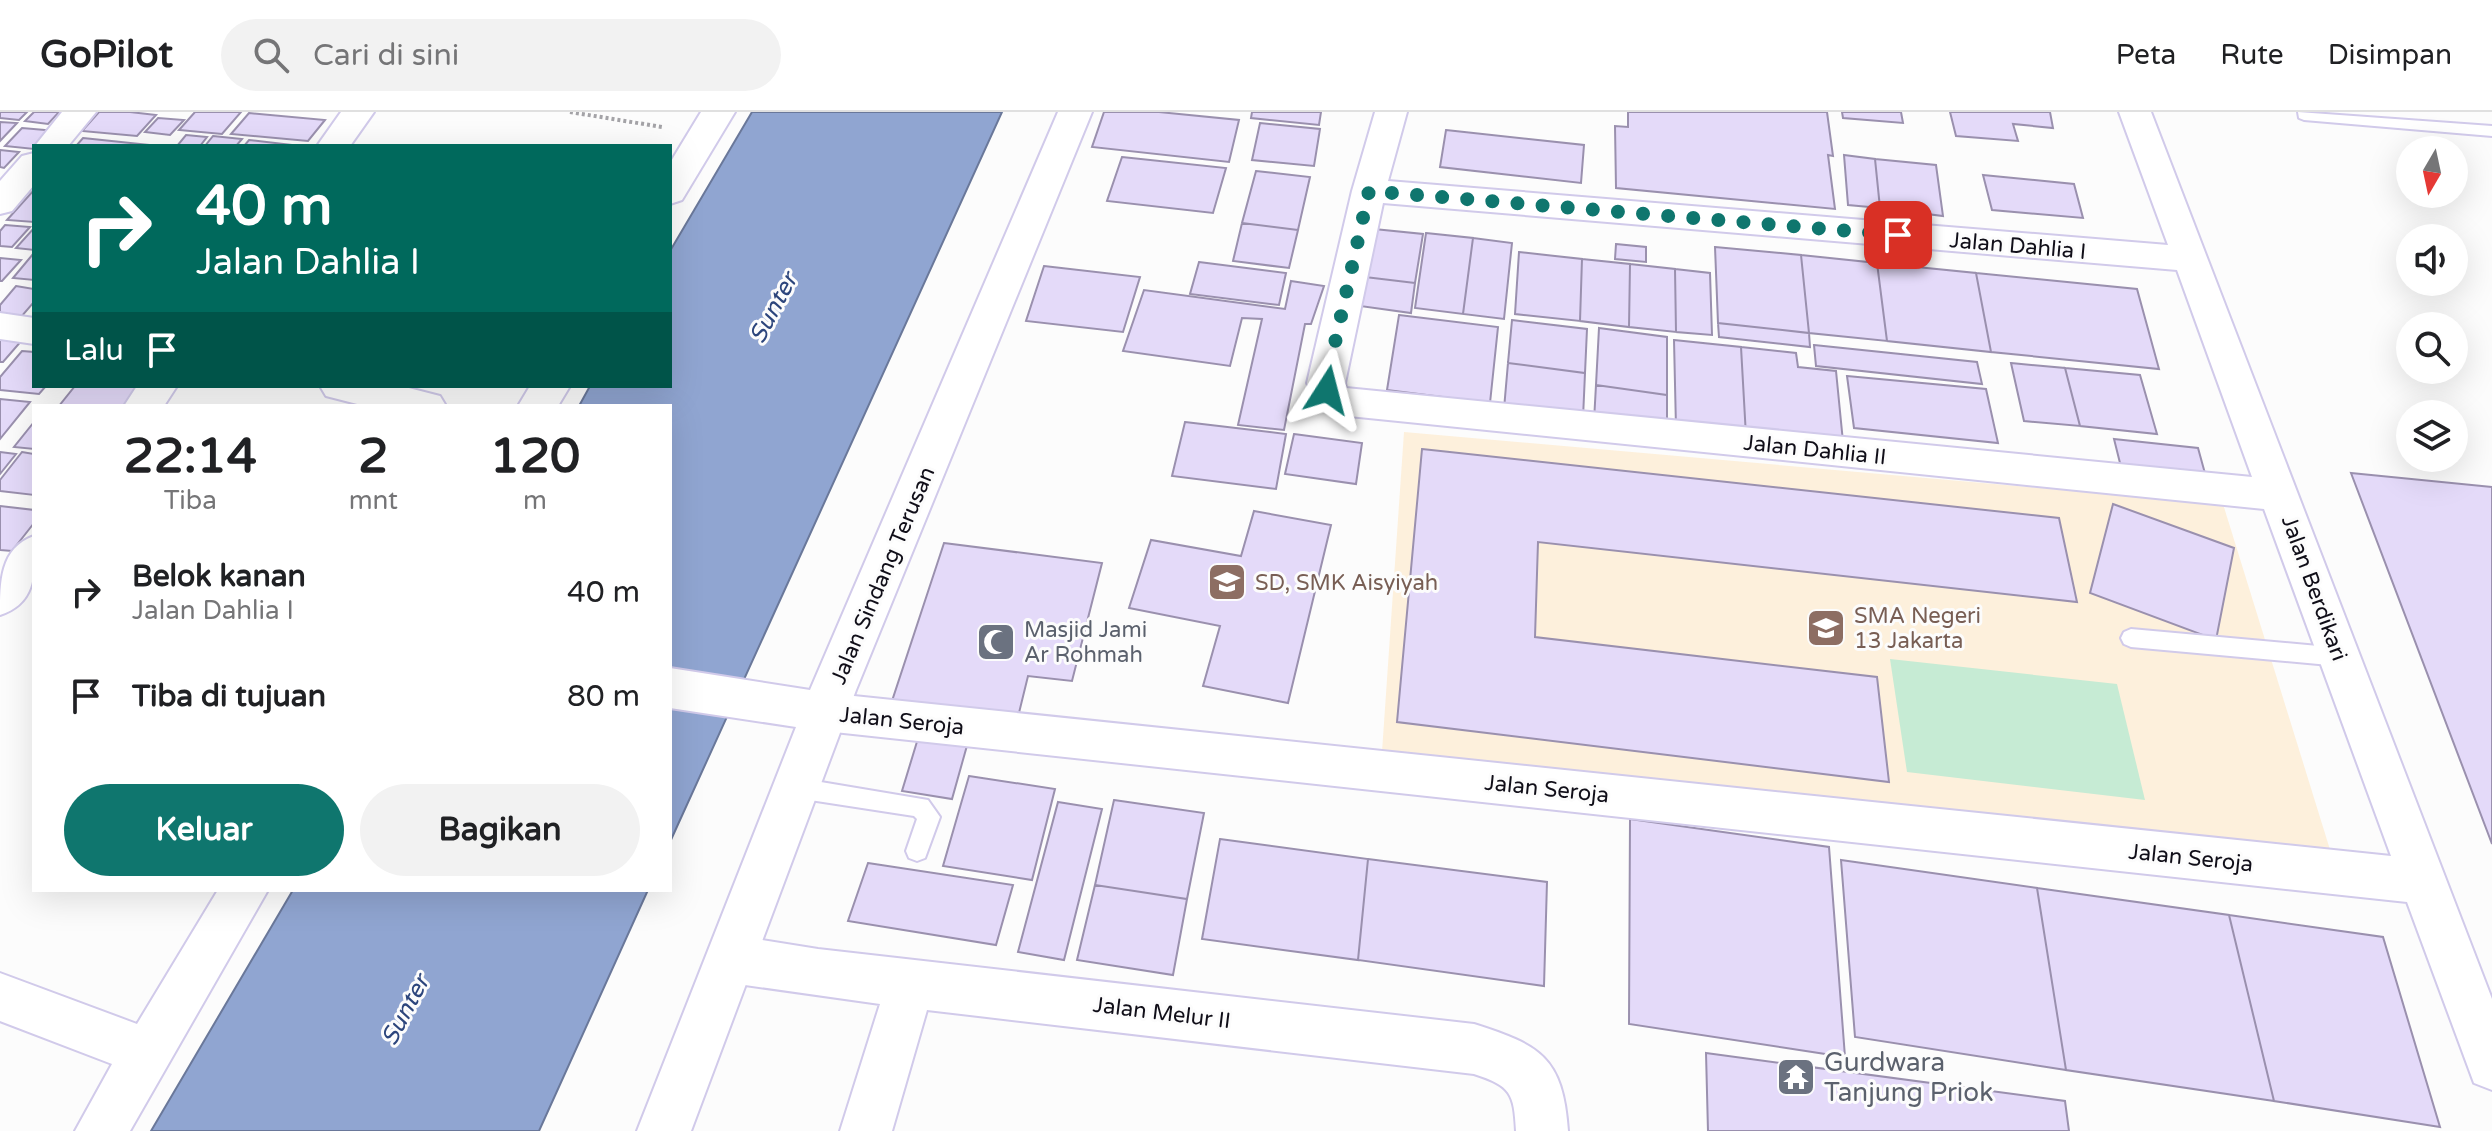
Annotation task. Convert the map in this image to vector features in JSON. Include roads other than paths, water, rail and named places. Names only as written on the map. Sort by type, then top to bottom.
[{"type":"street","points":[[52,144],[80,112]]},
{"type":"street","points":[[334,144],[358,112]]},
{"type":"street","name":"Jalan Sindang Terusan","points":[[664,1131],[825,712],[1075,112]]},
{"type":"street","points":[[1369,191],[1391,112]]},
{"type":"street","name":"Jalan Berdikari","points":[[2135,112],[2492,1065]]},
{"type":"street","points":[[672,189],[712,123]]},
{"type":"street","points":[[0,203],[32,166]]},
{"type":"street","name":"Jalan Dahlia I","points":[[1369,191],[2188,259]]},
{"type":"street","name":"Jalan Dahlia II","points":[[1369,191],[1326,383],[1331,397],[1350,403],[2281,495]]},
{"type":"street","points":[[0,326],[32,331]]},
{"type":"street","points":[[348,388],[414,403]]},
{"type":"street","points":[[0,598],[32,555]]},
{"type":"street","name":"Jalan Seroja","points":[[672,688],[825,712],[2424,882]]},
{"type":"street","points":[[101,1131],[243,892]]},
{"type":"street","name":"Jalan Melur II","points":[[731,959],[818,973],[1474,1049],[1507,1059],[1527,1072],[1541,1094],[1542,1131]]},
{"type":"street","points":[[866,1131],[911,982]]},
{"type":"street","points":[[0,997],[148,1053]]},
{"type":"lane","points":[[2304,115],[2492,131]]},
{"type":"lane","points":[[2131,638],[2340,657]]},
{"type":"lane","points":[[797,788],[920,807],[929,817],[917,851]]},
{"type":"water","name":"Sunter","points":[[752,112],[1002,112],[672,838],[672,404],[580,404],[589,388],[672,388],[672,248]]},
{"type":"water","name":"Sunter","points":[[292,892],[647,892],[539,1131],[151,1131]]},
{"type":"place","name":"SD, SMK Aisyiyah","points":[[1227,582]]},
{"type":"place","name":"SMA Negeri 13 Jakarta","points":[[1826,628]]},
{"type":"place","name":"Masjid Jami Ar Rohmah","points":[[996,642]]},
{"type":"place","name":"Gurdwara Tanjung Priok","points":[[1796,1077]]}]
